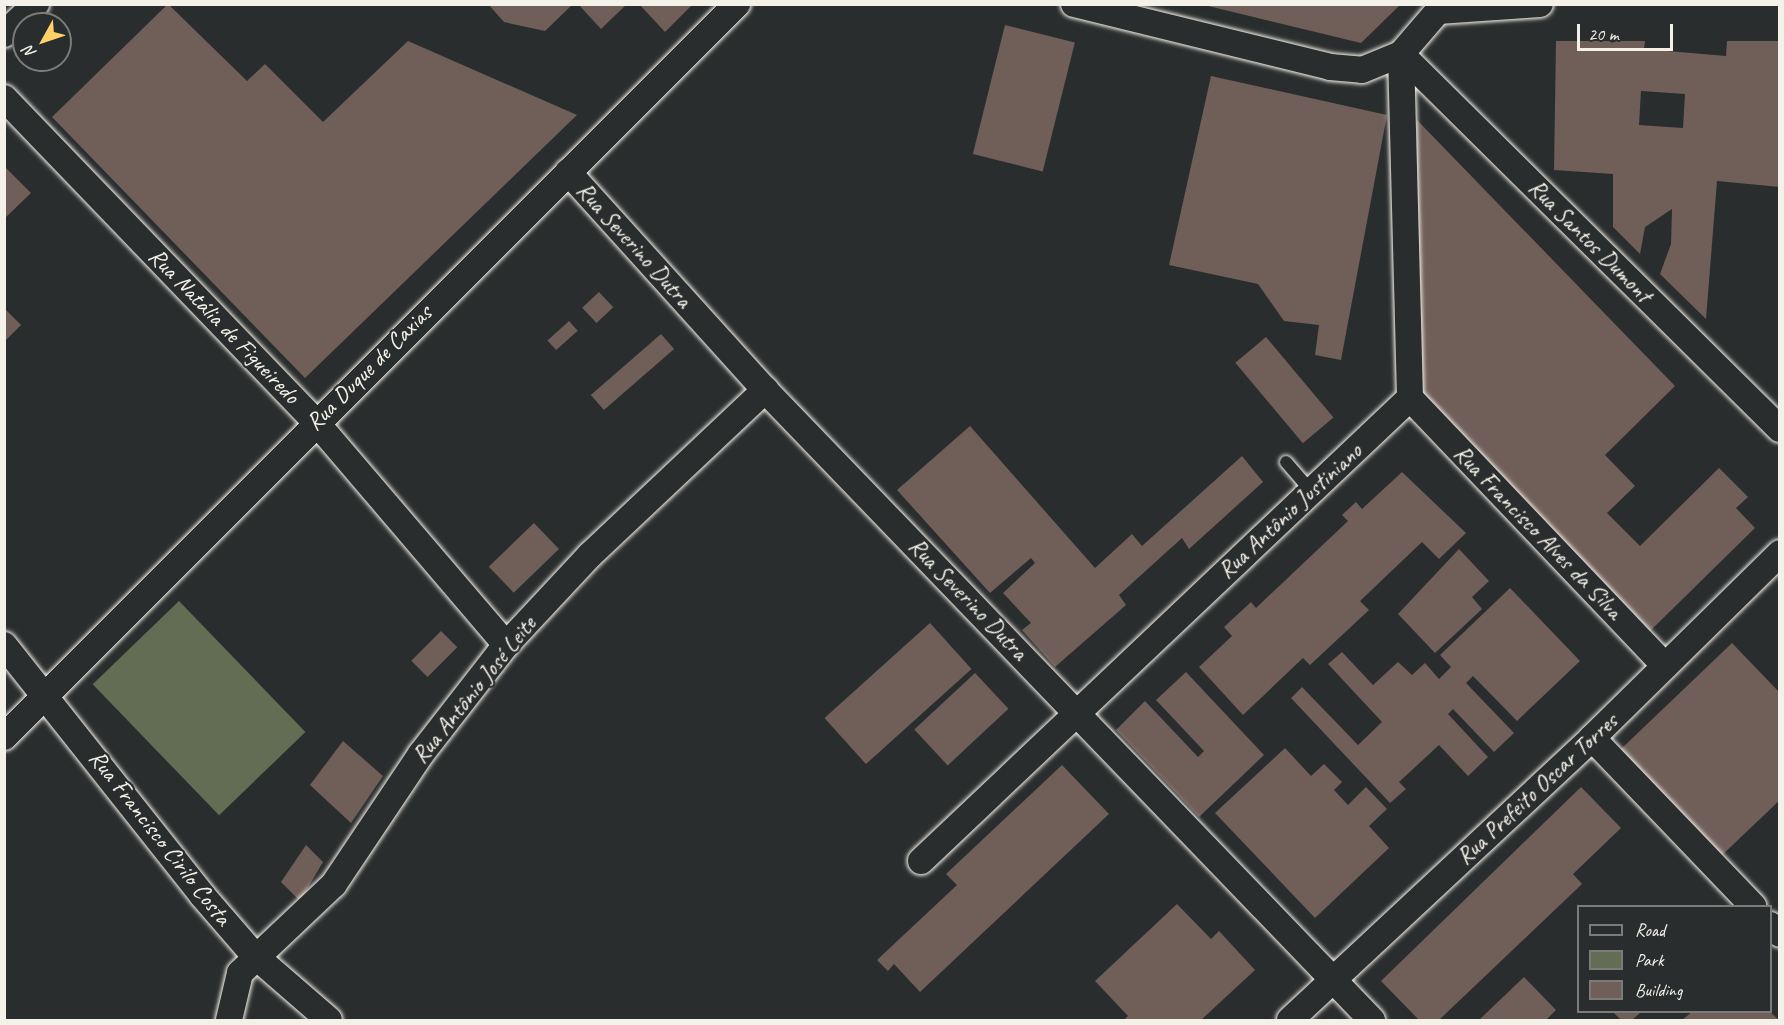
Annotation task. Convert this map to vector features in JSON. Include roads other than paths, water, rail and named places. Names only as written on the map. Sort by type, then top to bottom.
[{"type":"street","points":[[4,34],[36,4]]},
{"type":"street","name":"Rua Duque de Caxias","points":[[4,737],[46,690],[315,421],[737,4]]},
{"type":"street","points":[[1074,4],[1330,68],[1362,70],[1401,54],[1441,8],[1540,4]]},
{"type":"street","points":[[1401,54],[1410,398]]},
{"type":"street","name":"Rua Santos Dumont","points":[[1401,54],[1779,429]]},
{"type":"street","name":"Rua Natália de Figueiredo","points":[[4,98],[315,421],[506,645]]},
{"type":"street","name":"Rua Severino Dutra","points":[[568,172],[765,390],[1079,713],[1372,1020]]},
{"type":"street","name":"Rua Antônio José Leite","points":[[229,1020],[240,973],[254,955],[294,926],[334,884],[421,754],[506,645],[590,555],[765,390]]},
{"type":"street","name":"Rua Antônio Justiniano","points":[[921,861],[1079,713],[1310,490],[1410,398]]},
{"type":"street","name":"Rua Francisco Alves da Silva","points":[[1410,398],[1665,666]]},
{"type":"street","name":"Rua Prefeito Oscar Torres","points":[[1290,1020],[1592,738],[1779,553]]},
{"type":"street","name":"Rua Francisco Cirilo Costa","points":[[4,645],[46,690],[154,836],[254,955],[328,1020]]},
{"type":"street","points":[[1592,738],[1752,905]]},
{"type":"lane","points":[[1286,462],[1310,490]]}]
